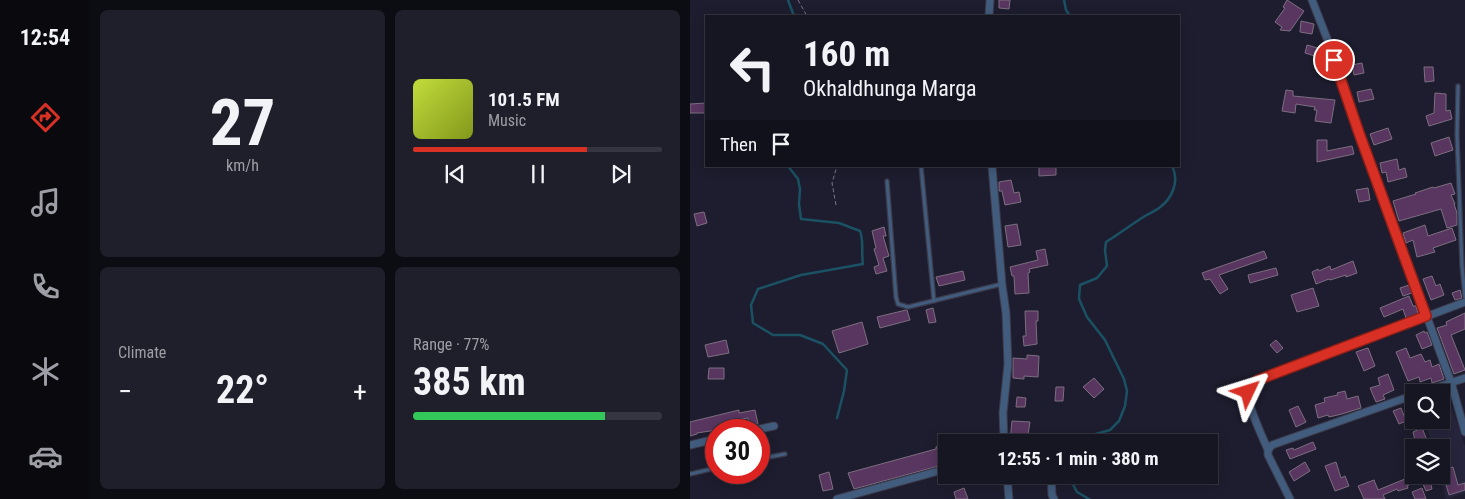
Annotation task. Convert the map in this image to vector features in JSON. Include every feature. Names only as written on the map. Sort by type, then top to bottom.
[{"type":"street","points":[[990,0],[990,15]]},
{"type":"street","points":[[1312,0],[1451,382],[1465,432]]},
{"type":"street","points":[[992,167],[1006,313],[1008,364],[1003,413],[1004,434]]},
{"type":"street","points":[[1290,499],[1268,455],[1268,450],[1248,401],[1250,386],[1269,375],[1465,302]]},
{"type":"street","points":[[1445,384],[1465,378]]},
{"type":"street","points":[[1268,450],[1272,445],[1405,398]]},
{"type":"street","points":[[770,427],[774,426]]},
{"type":"street","points":[[690,445],[705,442]]},
{"type":"street","points":[[838,499],[938,471]]},
{"type":"street","points":[[1008,484],[1009,499]]},
{"type":"street","points":[[1051,484],[1054,499]]},
{"type":"lane","points":[[1458,86],[1457,135],[1465,297]]},
{"type":"lane","points":[[921,167],[934,301]]},
{"type":"lane","points":[[887,181],[898,304],[908,307],[1002,284]]},
{"type":"lane","points":[[770,457],[785,454]]},
{"type":"lane","points":[[690,474],[705,471]]},
{"type":"path","points":[[798,0],[806,15]]},
{"type":"path","points":[[836,205],[832,183],[837,167]]},
{"type":"shaded area","points":[[1450,407],[1465,446],[1465,493],[1446,499],[1442,484],[1450,484],[1450,439],[1430,439],[1428,429],[1450,429]]},
{"type":"building","points":[[999,0],[1010,0],[1009,9],[999,8]]},
{"type":"building","points":[[1287,0],[1304,11],[1290,31],[1280,30],[1282,27],[1275,22],[1285,8],[1283,7]]},
{"type":"building","points":[[1301,21],[1314,24],[1312,34],[1300,32]]},
{"type":"building","points":[[1307,45],[1321,49],[1318,57],[1305,53]]},
{"type":"building","points":[[1362,63],[1364,73],[1354,75],[1352,65]]},
{"type":"building","points":[[1424,67],[1433,67],[1434,81],[1425,82]]},
{"type":"building","points":[[1371,89],[1374,99],[1359,102],[1357,92]]},
{"type":"building","points":[[1286,90],[1293,91],[1293,96],[1335,100],[1331,123],[1315,121],[1317,110],[1314,110],[1315,107],[1296,104],[1295,113],[1282,111]]},
{"type":"building","points":[[1435,93],[1446,94],[1446,111],[1450,110],[1452,119],[1429,126],[1426,116],[1434,113]]},
{"type":"building","points":[[705,103],[705,113],[690,113],[690,104]]},
{"type":"building","points":[[1388,128],[1392,139],[1374,145],[1370,134]]},
{"type":"building","points":[[1449,137],[1453,150],[1435,156],[1431,143]]},
{"type":"building","points":[[1317,140],[1327,140],[1327,151],[1352,146],[1354,154],[1317,162]]},
{"type":"building","points":[[1397,159],[1399,170],[1405,168],[1407,177],[1388,182],[1386,172],[1382,173],[1380,163]]},
{"type":"building","points":[[1039,167],[1056,167],[1056,175],[1039,176]]},
{"type":"building","points":[[1011,180],[1014,193],[1019,192],[1021,202],[1005,205],[1002,191],[999,191],[999,182]]},
{"type":"building","points":[[1451,183],[1455,194],[1451,195],[1457,213],[1457,225],[1447,228],[1441,209],[1399,221],[1393,201],[1433,187]]},
{"type":"building","points":[[1368,188],[1370,200],[1359,202],[1356,190]]},
{"type":"building","points":[[704,212],[707,223],[697,226],[694,214]]},
{"type":"building","points":[[1017,224],[1021,245],[1008,247],[1005,226]]},
{"type":"building","points":[[1425,225],[1428,236],[1452,228],[1456,240],[1433,248],[1435,252],[1417,257],[1413,240],[1406,243],[1403,233]]},
{"type":"building","points":[[884,227],[886,236],[883,236],[889,256],[883,258],[887,271],[876,274],[874,267],[879,265],[874,249],[876,248],[872,231]]},
{"type":"building","points":[[1045,249],[1048,265],[1029,269],[1029,293],[1015,294],[1014,276],[1012,276],[1010,267],[1038,260],[1036,251]]},
{"type":"building","points":[[1264,251],[1267,258],[1219,275],[1228,289],[1220,294],[1210,279],[1205,280],[1202,273]]},
{"type":"building","points":[[1353,261],[1357,273],[1316,284],[1312,272],[1330,266],[1331,270]]},
{"type":"building","points":[[1276,268],[1278,275],[1250,283],[1248,275]]},
{"type":"building","points":[[963,271],[965,280],[939,286],[936,277]]},
{"type":"building","points":[[1432,276],[1436,286],[1440,284],[1444,295],[1431,300],[1423,279]]},
{"type":"building","points":[[1409,285],[1412,293],[1403,296],[1400,288]]},
{"type":"building","points":[[1313,288],[1319,306],[1297,312],[1291,295]]},
{"type":"building","points":[[1460,290],[1462,298],[1455,300],[1452,293]]},
{"type":"building","points":[[1409,296],[1413,306],[1416,306],[1418,314],[1406,318],[1403,309],[1384,317],[1380,308]]},
{"type":"building","points":[[933,308],[936,322],[929,323],[926,310]]},
{"type":"building","points":[[907,310],[910,320],[880,328],[877,317]]},
{"type":"building","points":[[1025,311],[1038,311],[1038,321],[1036,321],[1037,344],[1024,346],[1023,336],[1026,336]]},
{"type":"building","points":[[1465,313],[1465,329],[1451,335],[1465,370],[1454,374],[1437,328],[1447,325],[1446,322]]},
{"type":"building","points":[[862,322],[868,344],[839,353],[832,331]]},
{"type":"building","points":[[1424,331],[1425,333],[1427,332],[1432,345],[1422,349],[1416,335]]},
{"type":"building","points":[[726,340],[729,353],[708,357],[705,345]]},
{"type":"building","points":[[1276,340],[1283,348],[1277,353],[1270,345]]},
{"type":"building","points":[[1368,348],[1375,366],[1364,371],[1356,352]]},
{"type":"building","points":[[1406,348],[1410,358],[1421,354],[1425,362],[1430,360],[1432,367],[1439,364],[1444,379],[1432,383],[1431,378],[1420,382],[1419,377],[1408,381],[1396,352]]},
{"type":"building","points":[[1027,355],[1039,356],[1038,377],[1024,376],[1024,379],[1013,378],[1013,358],[1027,359]]},
{"type":"building","points":[[709,368],[724,368],[724,379],[708,379]]},
{"type":"building","points":[[1388,374],[1394,390],[1383,395],[1385,399],[1376,402],[1370,388],[1380,385],[1378,378]]},
{"type":"building","points":[[1094,378],[1104,389],[1094,398],[1083,387]]},
{"type":"building","points":[[1056,387],[1064,387],[1063,401],[1055,401]]},
{"type":"building","points":[[1345,391],[1347,399],[1358,396],[1361,408],[1342,414],[1318,418],[1315,405],[1325,402],[1324,398],[1338,395],[1337,393]]},
{"type":"building","points":[[1017,397],[1026,398],[1025,407],[1016,407]]},
{"type":"building","points":[[1298,406],[1306,422],[1296,427],[1289,410]]},
{"type":"building","points":[[1401,408],[1405,421],[1399,424],[1393,411]]},
{"type":"building","points":[[739,410],[739,413],[755,410],[757,419],[705,419],[705,432],[690,436],[690,422]]},
{"type":"building","points":[[1012,421],[1030,422],[1028,434],[1011,434]]},
{"type":"building","points":[[1422,429],[1427,439],[1415,439],[1413,432]]},
{"type":"building","points":[[1313,442],[1316,449],[1290,459],[1286,450],[1293,448],[1294,450]]},
{"type":"building","points":[[938,446],[938,466],[854,489],[848,473],[936,449]]},
{"type":"building","points":[[1305,462],[1310,471],[1294,481],[1289,472]]},
{"type":"building","points":[[1336,462],[1341,478],[1345,476],[1349,486],[1335,491],[1325,466]]},
{"type":"building","points":[[1453,467],[1458,485],[1465,483],[1465,490],[1449,495],[1446,484],[1450,484],[1450,468]]},
{"type":"building","points":[[829,472],[833,489],[823,491],[819,475]]},
{"type":"building","points":[[1405,479],[1405,484],[1409,485],[1407,486],[1408,488],[1398,491],[1397,489],[1383,495],[1385,499],[1364,499],[1358,486],[1374,480],[1378,490]]},
{"type":"building","points":[[1423,484],[1431,484],[1432,489],[1426,491]]},
{"type":"building","points":[[964,488],[968,499],[956,499],[954,492]]},
{"type":"building","points":[[1422,488],[1426,499],[1415,499],[1412,492]]},
{"type":"waterway","points":[[788,0],[794,15]]},
{"type":"waterway","points":[[1064,0],[1069,15]]},
{"type":"waterway","points":[[789,167],[798,179],[801,219],[839,223],[860,231],[863,264],[801,275],[758,289],[751,305],[753,323],[773,335],[800,335],[823,344],[847,370],[837,418]]},
{"type":"waterway","points":[[1096,434],[1110,430],[1119,421],[1125,406],[1127,391],[1124,379],[1105,340],[1087,317],[1079,299],[1080,285],[1097,278],[1107,266],[1106,242],[1168,200],[1175,184],[1172,167]]},
{"type":"waterway","points":[[1073,484],[1077,492],[1089,499]]},
{"type":"route","points":[[1248,392],[1250,386],[1258,380],[1426,316],[1334,60]]}]
